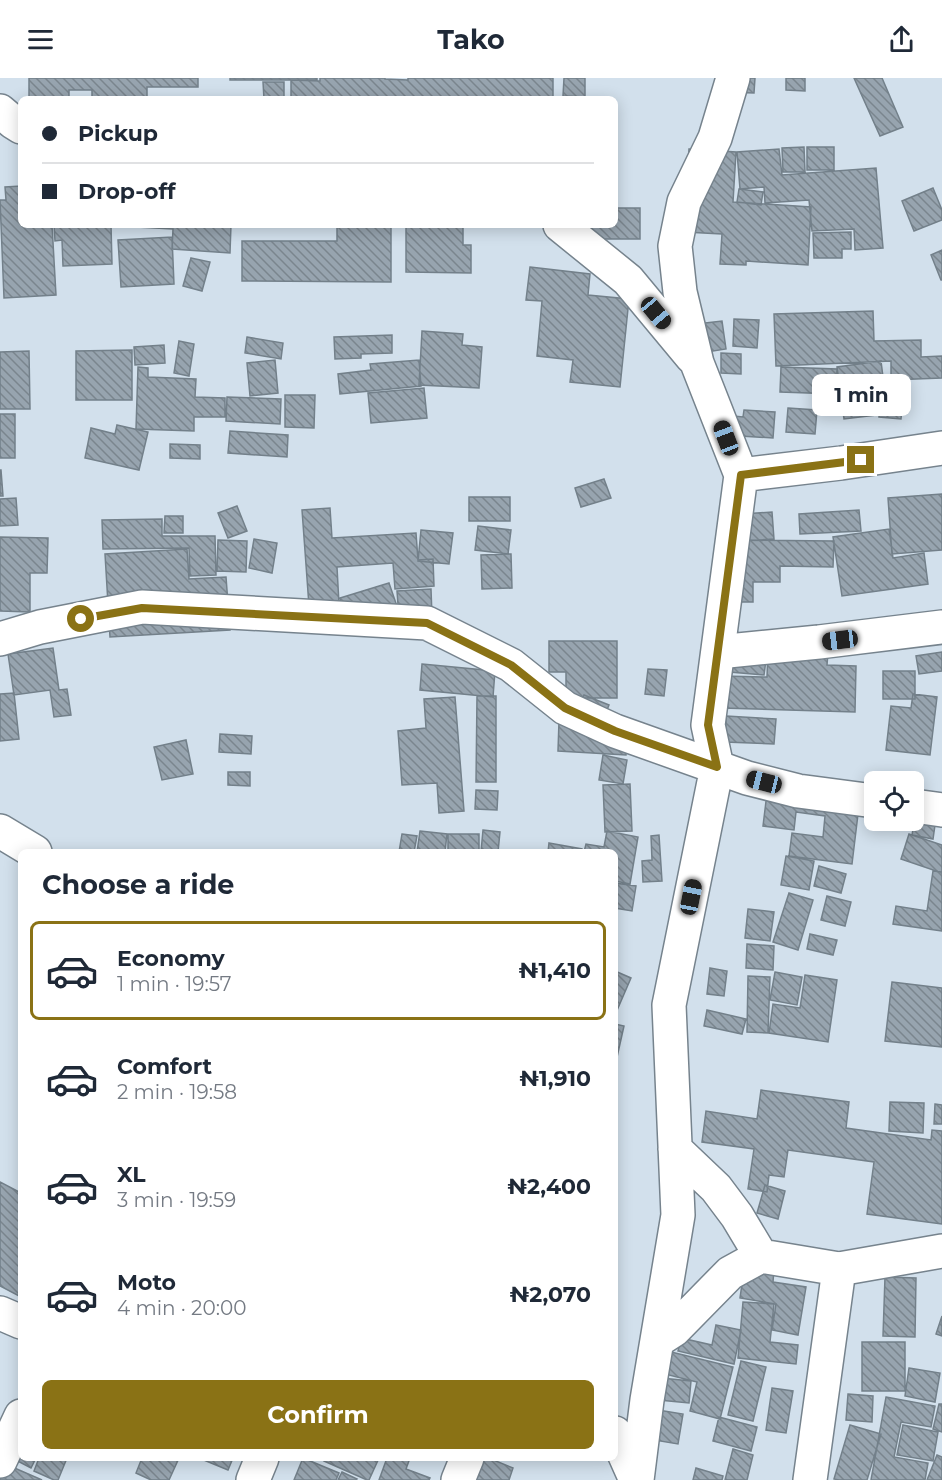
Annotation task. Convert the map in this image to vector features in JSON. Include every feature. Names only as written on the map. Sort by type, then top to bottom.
[{"type":"street","points":[[636,1480],[678,1215],[669,1005],[717,767],[708,725],[741,475],[697,363],[680,292],[675,246],[684,202],[715,138],[734,78]]},
{"type":"street","points":[[0,111],[18,125]]},
{"type":"street","points":[[564,228],[628,280],[697,363]]},
{"type":"street","points":[[741,475],[942,448]]},
{"type":"street","points":[[0,639],[40,627],[142,608],[427,623],[511,665],[565,708],[615,731],[747,778],[798,791],[864,800]]},
{"type":"street","points":[[718,652],[942,627]]},
{"type":"street","points":[[924,807],[942,810]]},
{"type":"street","points":[[0,831],[30,849]]},
{"type":"street","points":[[675,1149],[716,1188],[761,1256]]},
{"type":"street","points":[[657,1341],[674,1330],[730,1273],[761,1256],[839,1269],[942,1251]]},
{"type":"street","points":[[810,1480],[839,1269]]},
{"type":"street","points":[[0,1312],[18,1321]]},
{"type":"street","points":[[0,1461],[18,1422]]},
{"type":"street","points":[[618,1440],[636,1480]]},
{"type":"street","points":[[252,1480],[261,1461]]},
{"type":"street","points":[[458,1480],[466,1461]]},
{"type":"building","points":[[29,78],[198,78],[198,87],[147,87],[147,96],[92,96],[92,90],[69,90],[69,96],[29,96]]},
{"type":"building","points":[[230,78],[317,78],[317,80],[230,80]]},
{"type":"building","points":[[320,78],[408,80],[408,78],[553,78],[553,96],[291,96],[291,80],[320,81]]},
{"type":"building","points":[[564,78],[585,78],[585,96],[563,96]]},
{"type":"building","points":[[725,78],[755,78],[754,93],[725,92]]},
{"type":"building","points":[[786,78],[805,78],[805,91],[786,90]]},
{"type":"building","points":[[854,78],[882,78],[903,127],[880,136]]},
{"type":"building","points":[[263,82],[284,82],[284,96],[264,96]]},
{"type":"building","points":[[804,147],[805,172],[783,172],[782,148]]},
{"type":"building","points":[[807,147],[834,147],[834,170],[807,170]]},
{"type":"building","points":[[689,149],[736,152],[733,202],[811,207],[808,265],[746,261],[746,265],[720,264],[722,234],[685,232]]},
{"type":"building","points":[[779,149],[782,175],[876,168],[883,248],[855,250],[854,229],[812,231],[809,200],[765,203],[764,187],[740,189],[737,152]]},
{"type":"building","points":[[18,186],[18,228],[52,228],[56,295],[4,298],[0,200],[6,200],[5,187]]},
{"type":"building","points":[[933,188],[942,210],[942,220],[914,231],[902,201]]},
{"type":"building","points":[[739,189],[763,192],[761,205],[737,202]]},
{"type":"building","points":[[618,208],[640,208],[640,239],[578,239],[578,228],[618,228]]},
{"type":"building","points":[[54,228],[111,228],[112,264],[63,266],[62,240],[55,241]]},
{"type":"building","points":[[155,228],[231,228],[230,253],[172,249],[173,229]]},
{"type":"building","points":[[337,228],[391,228],[391,282],[242,281],[242,241],[337,241]]},
{"type":"building","points":[[406,228],[463,228],[463,245],[471,245],[471,273],[406,272]]},
{"type":"building","points":[[851,232],[851,249],[842,249],[842,258],[814,258],[813,233]]},
{"type":"building","points":[[172,237],[174,284],[121,287],[118,240]]},
{"type":"building","points":[[942,250],[942,280],[941,280],[931,255]]},
{"type":"building","points":[[191,258],[210,262],[202,291],[183,286]]},
{"type":"building","points":[[530,267],[590,274],[588,295],[629,299],[620,387],[570,382],[573,360],[537,356],[542,301],[526,300]]},
{"type":"building","points":[[873,311],[874,341],[921,340],[921,357],[942,356],[942,378],[891,380],[891,361],[776,366],[774,314]]},
{"type":"building","points":[[734,319],[759,320],[757,348],[733,346]]},
{"type":"building","points":[[722,321],[726,349],[701,353],[697,324]]},
{"type":"building","points":[[422,331],[463,334],[462,345],[482,347],[479,388],[419,385]]},
{"type":"building","points":[[392,335],[392,353],[361,354],[361,358],[335,359],[334,337]]},
{"type":"building","points":[[247,337],[283,343],[281,359],[245,353]]},
{"type":"building","points":[[179,341],[194,344],[189,376],[174,373]]},
{"type":"building","points":[[164,345],[165,363],[135,365],[134,347]]},
{"type":"building","points":[[132,350],[132,400],[76,400],[76,351]]},
{"type":"building","points":[[29,351],[30,409],[0,409],[0,352]]},
{"type":"building","points":[[721,353],[741,354],[741,374],[721,373]]},
{"type":"building","points":[[275,360],[278,393],[250,396],[247,363]]},
{"type":"building","points":[[419,360],[421,386],[340,394],[338,374],[371,370],[370,364]]},
{"type":"building","points":[[881,361],[885,393],[874,395],[876,415],[844,419],[837,367]]},
{"type":"building","points":[[138,367],[148,368],[148,377],[196,379],[195,397],[225,398],[225,417],[194,417],[194,431],[136,429]]},
{"type":"building","points":[[781,367],[837,369],[836,394],[780,392]]},
{"type":"building","points":[[881,386],[904,388],[901,419],[879,417]]},
{"type":"building","points":[[424,388],[427,418],[371,423],[368,393]]},
{"type":"building","points":[[285,395],[315,395],[314,428],[285,427]]},
{"type":"building","points":[[227,397],[281,399],[280,424],[226,421]]},
{"type":"building","points":[[788,408],[817,410],[815,434],[786,432]]},
{"type":"building","points":[[744,410],[775,412],[773,438],[724,435],[725,415],[743,417]]},
{"type":"building","points":[[0,414],[15,414],[15,458],[0,458]]},
{"type":"building","points":[[117,425],[148,432],[139,470],[85,458],[91,428],[115,434]]},
{"type":"building","points":[[230,431],[288,435],[287,457],[228,453]]},
{"type":"building","points":[[170,444],[200,445],[200,459],[170,458]]},
{"type":"building","points":[[1,470],[3,496],[0,496]]},
{"type":"building","points":[[604,479],[611,498],[581,507],[575,488]]},
{"type":"building","points":[[942,494],[942,550],[892,554],[888,498]]},
{"type":"building","points":[[469,497],[510,497],[510,521],[469,521]]},
{"type":"building","points":[[16,498],[18,525],[0,526],[0,499]]},
{"type":"building","points":[[237,506],[247,531],[228,538],[218,513]]},
{"type":"building","points":[[330,508],[332,538],[416,533],[418,560],[433,559],[434,586],[395,589],[393,563],[337,567],[339,604],[309,606],[302,510]]},
{"type":"building","points":[[859,510],[861,531],[800,534],[799,514]]},
{"type":"building","points":[[772,512],[774,539],[745,541],[743,514]]},
{"type":"building","points":[[165,516],[183,516],[183,533],[164,533]]},
{"type":"building","points":[[162,519],[162,536],[215,536],[216,575],[190,576],[189,548],[103,549],[102,520]]},
{"type":"building","points":[[478,526],[511,530],[508,554],[475,550]]},
{"type":"building","points":[[889,529],[893,558],[924,553],[928,584],[842,596],[833,537]]},
{"type":"building","points":[[421,530],[453,533],[449,564],[418,561]]},
{"type":"building","points":[[0,537],[48,538],[47,573],[30,573],[30,612],[0,611]]},
{"type":"building","points":[[254,539],[277,543],[272,573],[249,568]]},
{"type":"building","points":[[218,540],[247,541],[246,572],[217,571]]},
{"type":"building","points":[[722,540],[834,541],[833,567],[780,566],[780,582],[753,582],[753,602],[722,602]]},
{"type":"building","points":[[187,549],[189,579],[226,577],[230,630],[110,637],[105,554]]},
{"type":"building","points":[[511,554],[512,588],[482,589],[481,555]]},
{"type":"building","points":[[389,583],[400,615],[350,630],[340,598]]},
{"type":"building","points":[[431,589],[432,616],[399,618],[397,591]]},
{"type":"building","points":[[549,641],[617,641],[617,698],[566,698],[566,672],[549,672]]},
{"type":"building","points":[[53,648],[59,690],[67,689],[71,715],[54,717],[50,690],[14,695],[8,654]]},
{"type":"building","points":[[768,651],[828,653],[827,665],[856,666],[855,712],[722,708],[723,676],[767,677]]},
{"type":"building","points":[[942,652],[942,671],[919,674],[916,656]]},
{"type":"building","points":[[719,655],[766,660],[764,675],[718,671]]},
{"type":"building","points":[[422,664],[495,671],[493,697],[420,690]]},
{"type":"building","points":[[648,669],[667,670],[664,696],[645,694]]},
{"type":"building","points":[[883,671],[915,671],[915,699],[883,699]]},
{"type":"building","points":[[14,693],[19,739],[0,741],[0,694]]},
{"type":"building","points":[[913,694],[937,697],[930,755],[886,750],[891,706],[911,708]]},
{"type":"building","points":[[584,695],[609,705],[601,725],[576,715]]},
{"type":"building","points":[[477,696],[496,696],[496,782],[476,782]]},
{"type":"building","points":[[455,697],[464,811],[439,813],[437,783],[402,785],[398,731],[426,728],[424,699]]},
{"type":"building","points":[[726,716],[776,719],[774,744],[725,742]]},
{"type":"building","points":[[559,721],[628,725],[626,755],[558,751]]},
{"type":"building","points":[[220,734],[252,736],[251,754],[219,752]]},
{"type":"building","points":[[186,740],[193,774],[162,780],[154,747]]},
{"type":"building","points":[[603,755],[627,760],[623,784],[599,780]]},
{"type":"building","points":[[228,772],[250,772],[250,786],[228,785]]},
{"type":"building","points":[[630,784],[632,831],[605,832],[603,785]]},
{"type":"building","points":[[476,790],[498,791],[497,810],[475,809]]},
{"type":"building","points":[[767,793],[859,806],[852,864],[789,856],[792,833],[823,837],[825,816],[796,812],[794,830],[763,826]]},
{"type":"building","points":[[924,808],[937,811],[933,839],[912,835],[913,831],[924,831]]},
{"type":"building","points":[[483,830],[500,832],[498,849],[481,849]]},
{"type":"building","points":[[420,831],[447,834],[445,849],[417,849]]},
{"type":"building","points":[[607,831],[638,837],[630,884],[618,882],[618,849],[585,849],[586,844],[604,847]]},
{"type":"building","points":[[402,834],[417,836],[415,849],[400,849]]},
{"type":"building","points":[[448,834],[479,834],[479,849],[448,849]]},
{"type":"building","points":[[909,834],[942,845],[942,873],[901,859]]},
{"type":"building","points":[[659,835],[662,881],[643,882],[642,861],[652,860],[651,836]]},
{"type":"building","points":[[549,843],[582,849],[548,849]]},
{"type":"building","points":[[786,856],[814,861],[809,890],[781,885]]},
{"type":"building","points":[[819,866],[846,874],[841,893],[814,886]]},
{"type":"building","points":[[933,871],[942,872],[942,931],[893,924],[896,906],[927,911]]},
{"type":"building","points":[[618,883],[636,886],[632,911],[618,909]]},
{"type":"building","points":[[789,893],[813,900],[798,950],[773,942]]},
{"type":"building","points":[[827,896],[851,902],[845,926],[821,920]]},
{"type":"building","points":[[748,909],[774,912],[770,941],[745,938]]},
{"type":"building","points":[[810,934],[837,940],[833,955],[807,949]]},
{"type":"building","points":[[747,944],[774,946],[773,970],[746,968]]},
{"type":"building","points":[[710,968],[727,971],[724,996],[707,994]]},
{"type":"building","points":[[618,972],[631,978],[618,1008]]},
{"type":"building","points":[[775,972],[802,977],[797,1005],[770,1000]]},
{"type":"building","points":[[805,975],[837,980],[828,1042],[769,1033],[773,1004],[800,1008]]},
{"type":"building","points":[[748,976],[770,977],[768,1033],[747,1032]]},
{"type":"building","points":[[892,982],[942,988],[942,1047],[885,1041]]},
{"type":"building","points":[[707,1010],[746,1019],[742,1034],[704,1026]]},
{"type":"building","points":[[618,1025],[624,1026],[618,1053]]},
{"type":"building","points":[[761,1090],[849,1102],[846,1128],[931,1140],[932,1130],[942,1131],[942,1224],[867,1214],[874,1162],[788,1150],[784,1177],[769,1175],[767,1192],[748,1189],[754,1149],[702,1142],[706,1111],[757,1119]]},
{"type":"building","points":[[890,1102],[924,1103],[923,1133],[889,1131]]},
{"type":"building","points":[[935,1104],[942,1105],[942,1124],[934,1124]]},
{"type":"building","points":[[0,1182],[18,1191],[18,1295],[0,1286]]},
{"type":"building","points":[[765,1185],[785,1191],[778,1219],[757,1213]]},
{"type":"building","points":[[745,1264],[774,1269],[773,1282],[806,1287],[798,1335],[772,1330],[776,1304],[740,1298]]},
{"type":"building","points":[[885,1277],[916,1278],[915,1337],[883,1336]]},
{"type":"building","points":[[743,1302],[774,1304],[770,1342],[798,1345],[796,1364],[738,1358]]},
{"type":"building","points":[[942,1316],[942,1336],[936,1334]]},
{"type":"building","points":[[716,1325],[741,1330],[734,1364],[678,1351],[681,1338],[712,1345]]},
{"type":"building","points":[[862,1342],[905,1342],[905,1391],[862,1391]]},
{"type":"building","points":[[667,1351],[733,1367],[720,1419],[690,1411],[697,1382],[661,1373]]},
{"type":"building","points":[[741,1361],[766,1367],[753,1421],[728,1415]]},
{"type":"building","points":[[909,1368],[940,1373],[935,1402],[905,1396]]},
{"type":"building","points":[[661,1378],[691,1381],[689,1403],[659,1400]]},
{"type":"building","points":[[772,1388],[793,1391],[786,1433],[766,1430]]},
{"type":"building","points":[[848,1394],[873,1396],[872,1422],[846,1420]]},
{"type":"building","points":[[886,1397],[935,1406],[931,1427],[901,1422],[894,1457],[928,1463],[925,1480],[871,1480]]},
{"type":"building","points":[[939,1404],[942,1404],[942,1432],[933,1429]]},
{"type":"building","points":[[658,1410],[683,1414],[678,1444],[654,1440]]},
{"type":"building","points":[[719,1417],[757,1427],[751,1451],[713,1441]]},
{"type":"building","points":[[850,1425],[881,1434],[867,1480],[834,1479]]},
{"type":"building","points":[[903,1425],[938,1432],[933,1461],[897,1455]]},
{"type":"building","points":[[18,1426],[18,1461],[34,1461],[31,1468],[4,1454]]},
{"type":"building","points":[[733,1449],[753,1455],[747,1480],[725,1480]]},
{"type":"building","points":[[937,1455],[942,1457],[942,1480],[927,1480]]},
{"type":"building","points":[[38,1461],[66,1461],[58,1480],[34,1471]]},
{"type":"building","points":[[141,1461],[178,1461],[169,1480],[151,1480],[136,1473]]},
{"type":"building","points":[[206,1461],[232,1461],[228,1470]]},
{"type":"building","points":[[302,1461],[310,1461],[339,1473],[336,1480],[294,1480]]},
{"type":"building","points":[[324,1461],[378,1461],[367,1480]]},
{"type":"building","points":[[386,1461],[409,1461],[406,1469],[430,1478],[429,1480],[379,1480]]},
{"type":"building","points":[[460,1461],[496,1461],[513,1468],[509,1480],[452,1480]]},
{"type":"building","points":[[3,1463],[42,1480],[0,1480]]},
{"type":"building","points":[[696,1468],[723,1476],[722,1480],[693,1480]]},
{"type":"building","points":[[342,1472],[357,1479],[338,1480]]},
{"type":"route","points":[[81,619],[142,608],[427,623],[511,665],[565,708],[615,731],[717,767],[708,725],[741,475],[861,460]]}]
